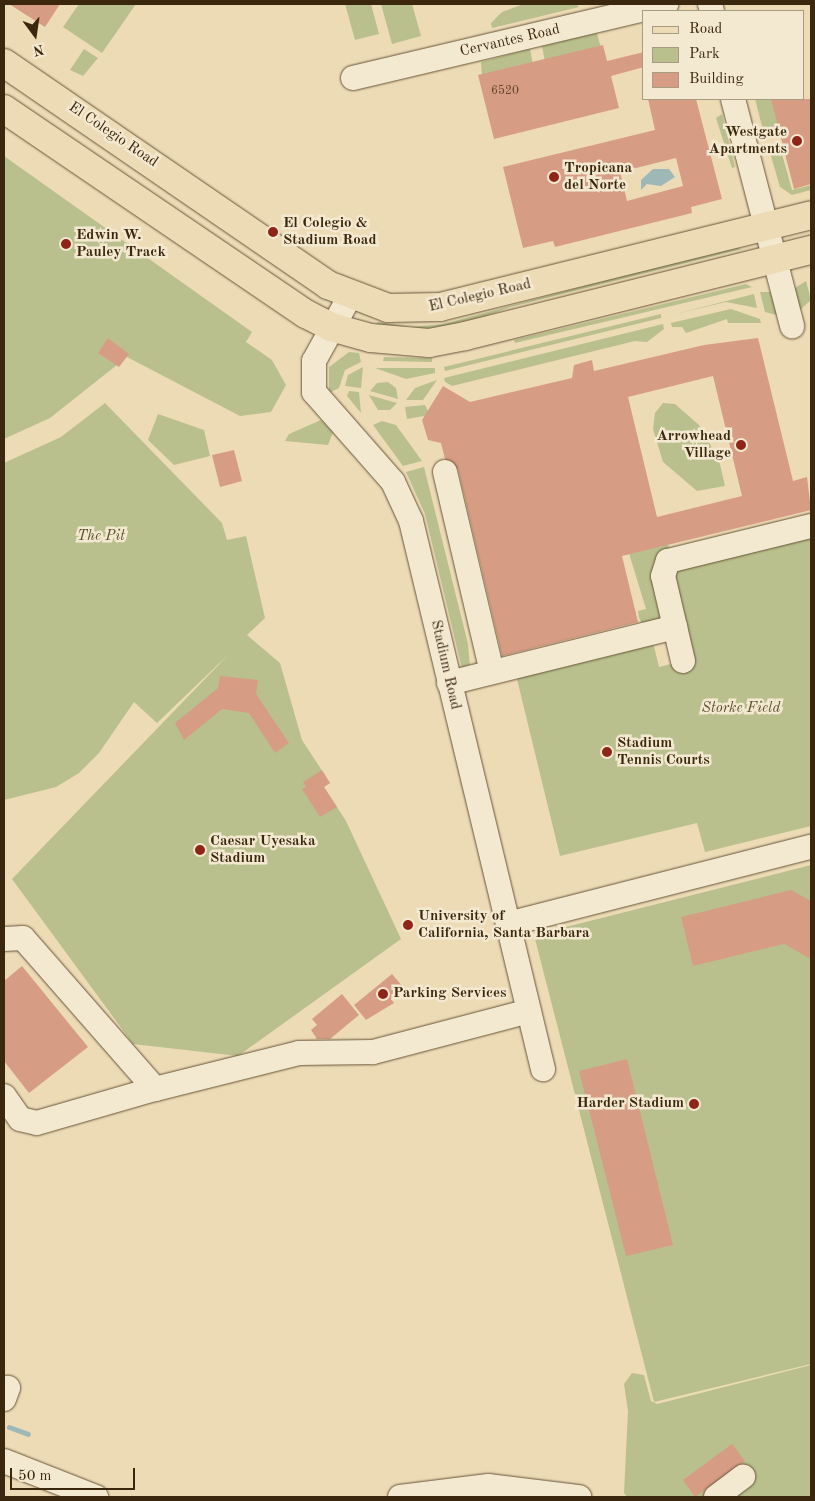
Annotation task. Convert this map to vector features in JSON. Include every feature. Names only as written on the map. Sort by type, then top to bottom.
[{"type":"main road","name":"El Colegio Road","points":[[4,63],[350,296],[388,308],[440,307],[811,215]]},
{"type":"main road","points":[[4,109],[331,327],[396,343],[429,343],[811,250]]},
{"type":"street","name":"Cervantes Road","points":[[353,78],[666,4]]},
{"type":"street","points":[[733,100],[792,326]]},
{"type":"street","name":"Stadium Road","points":[[350,296],[331,327],[314,361],[314,392],[402,498],[543,1069]]},
{"type":"street","points":[[445,472],[492,672]]},
{"type":"street","points":[[683,661],[663,576],[668,561],[811,526]]},
{"type":"street","points":[[448,683],[675,627]]},
{"type":"street","points":[[508,924],[811,847]]},
{"type":"street","points":[[4,938],[23,938],[155,1089]]},
{"type":"street","points":[[4,1096],[20,1119],[37,1123],[155,1089],[299,1053],[373,1052],[529,1011]]},
{"type":"street","points":[[4,1460],[96,1497]]},
{"type":"street","points":[[716,1497],[743,1477]]},
{"type":"street","points":[[400,1497],[488,1491],[569,1496]]},
{"type":"green space","points":[[79,4],[136,4],[102,53],[63,27]]},
{"type":"green space","points":[[345,4],[371,4],[379,34],[355,40]]},
{"type":"green space","points":[[381,4],[412,4],[421,36],[392,44]]},
{"type":"green space","points":[[524,4],[576,4],[579,7],[492,28],[491,23],[502,12]]},
{"type":"green space","points":[[597,33],[601,48],[545,62],[542,46]]},
{"type":"green space","points":[[84,49],[98,58],[83,76],[70,70]]},
{"type":"green space","points":[[530,49],[533,65],[482,77],[481,62]]},
{"type":"green space","points":[[755,100],[773,100],[782,134],[765,138]]},
{"type":"green space","points":[[722,114],[735,167],[732,168],[716,118]]},
{"type":"green space","points":[[780,147],[792,190],[811,185],[811,190],[792,195],[780,187],[769,149]]},
{"type":"green space","name":"Edwin W. Pauley Track","points":[[4,156],[252,332],[246,342],[272,360],[286,385],[271,412],[240,416],[127,357],[50,418],[4,439]]},
{"type":"green space","points":[[730,247],[742,249],[511,307],[445,331],[374,326],[378,322],[411,327],[443,324]]},
{"type":"green space","points":[[806,281],[811,300],[800,310],[795,288]]},
{"type":"green space","points":[[746,284],[752,287],[515,343],[514,340]]},
{"type":"green space","points":[[760,292],[774,292],[780,316],[765,312]]},
{"type":"green space","points":[[754,294],[757,308],[726,302],[671,315]]},
{"type":"green space","points":[[731,309],[760,319],[761,323],[728,323],[727,319],[686,333],[682,327],[672,327],[671,323]]},
{"type":"green space","points":[[661,314],[661,318],[445,371],[444,367]]},
{"type":"green space","points":[[663,324],[664,329],[647,342],[635,341],[452,386],[445,382],[444,378]]},
{"type":"green space","points":[[349,352],[359,353],[361,362],[345,370],[339,388],[329,393],[329,367]]},
{"type":"green space","points":[[384,357],[432,358],[432,362],[383,361]]},
{"type":"green space","points":[[363,367],[361,388],[345,386],[348,375]]},
{"type":"green space","points":[[375,368],[435,368],[435,373],[406,379]]},
{"type":"green space","points":[[437,380],[423,400],[406,400],[415,388]]},
{"type":"green space","points":[[388,382],[396,388],[398,399],[370,391],[377,383]]},
{"type":"green space","points":[[349,391],[359,392],[361,413],[347,396]]},
{"type":"green space","points":[[369,395],[397,403],[390,410],[378,410]]},
{"type":"green space","name":"The Pit","points":[[105,403],[222,523],[227,540],[246,536],[265,618],[247,635],[280,663],[302,740],[330,783],[324,787],[346,821],[401,939],[238,1056],[133,1044],[12,879],[229,654],[157,723],[134,702],[99,753],[79,773],[56,787],[4,800],[4,463],[61,437]]},
{"type":"green space","points":[[663,403],[675,404],[699,425],[719,460],[725,486],[697,491],[663,462],[653,429],[655,413]]},
{"type":"green space","points":[[425,405],[430,415],[407,419],[405,407]]},
{"type":"green space","points":[[158,414],[204,430],[210,456],[174,465],[148,440]]},
{"type":"green space","points":[[321,420],[333,432],[328,445],[285,441],[289,434]]},
{"type":"green space","points":[[382,421],[396,425],[422,461],[403,466],[373,425]]},
{"type":"green space","points":[[424,467],[468,644],[470,667],[462,669],[425,514],[406,472]]},
{"type":"green space","name":"Storke Field","points":[[621,527],[668,544],[670,552],[656,560],[811,532],[811,826],[705,852],[697,823],[560,856],[516,675],[653,642],[659,667],[690,659],[662,618],[643,625],[639,618],[638,611],[646,609]]},
{"type":"green space","name":"Harder Stadium","points":[[811,865],[811,1364],[654,1402],[534,935]]},
{"type":"green space","points":[[811,1365],[811,1497],[627,1497],[624,1493],[628,1411],[624,1384],[632,1373],[644,1375],[651,1401],[657,1404]]},
{"type":"water","points":[[653,169],[669,169],[675,177],[661,186],[647,184],[641,190],[641,180]]},
{"type":"building","points":[[9,4],[60,4],[45,27]]},
{"type":"building","points":[[603,45],[607,61],[642,52],[642,68],[611,76],[619,108],[494,139],[478,75]]},
{"type":"building","name":"Westgate Apartments","points":[[811,99],[811,184],[794,189],[771,100]]},
{"type":"building","name":"Tropicana del Norte","points":[[648,100],[696,100],[722,199],[691,207],[692,213],[555,247],[553,241],[523,248],[503,167],[655,130]],"holes":[[[676,158],[683,186],[627,201],[620,172]]]},
{"type":"building","points":[[108,338],[129,354],[119,367],[98,353]]},
{"type":"building","points":[[758,338],[793,481],[807,477],[811,510],[622,556],[638,622],[502,656],[458,469],[445,459],[441,443],[428,440],[422,420],[443,386],[470,402],[572,378],[574,365],[592,360],[594,371],[704,345]],"holes":[[[713,376],[742,496],[657,517],[628,397]]]},
{"type":"building","points":[[234,450],[242,481],[220,487],[212,455]]},
{"type":"building","points":[[220,676],[258,680],[256,694],[289,743],[275,753],[249,713],[222,709],[184,740],[175,723],[218,688]]},
{"type":"building","points":[[322,770],[330,783],[324,787],[337,807],[320,817],[302,789],[306,787],[303,782]]},
{"type":"building","points":[[791,890],[811,901],[811,959],[784,944],[693,966],[681,917]]},
{"type":"building","points":[[22,966],[88,1047],[29,1093],[4,1061],[4,981]]},
{"type":"building","name":"Parking Services","points":[[392,974],[404,988],[391,999],[394,1003],[366,1020],[354,1005]]},
{"type":"building","points":[[342,994],[359,1015],[330,1039],[317,1039],[311,1030],[317,1025],[312,1019]]},
{"type":"building","points":[[627,1059],[673,1245],[626,1256],[579,1071]]},
{"type":"building","points":[[732,1444],[745,1461],[695,1497],[683,1480]]},
{"type":"waterway","points":[[9,1427],[28,1434]]},
{"type":"place","name":"Westgate Apartments","points":[[797,141]]},
{"type":"place","name":"Tropicana del Norte","points":[[554,177]]},
{"type":"place","name":"El Colegio & Stadium Road","points":[[273,232]]},
{"type":"place","name":"Edwin W. Pauley Track","points":[[66,244]]},
{"type":"place","name":"Arrowhead Village","points":[[741,445]]},
{"type":"place","name":"Stadium Tennis Courts","points":[[607,752]]},
{"type":"place","name":"Caesar Uyesaka Stadium","points":[[200,850]]},
{"type":"place","name":"University of California, Santa Barbara","points":[[408,925]]},
{"type":"place","name":"Parking Services","points":[[383,994]]},
{"type":"place","name":"Harder Stadium","points":[[694,1104]]}]
